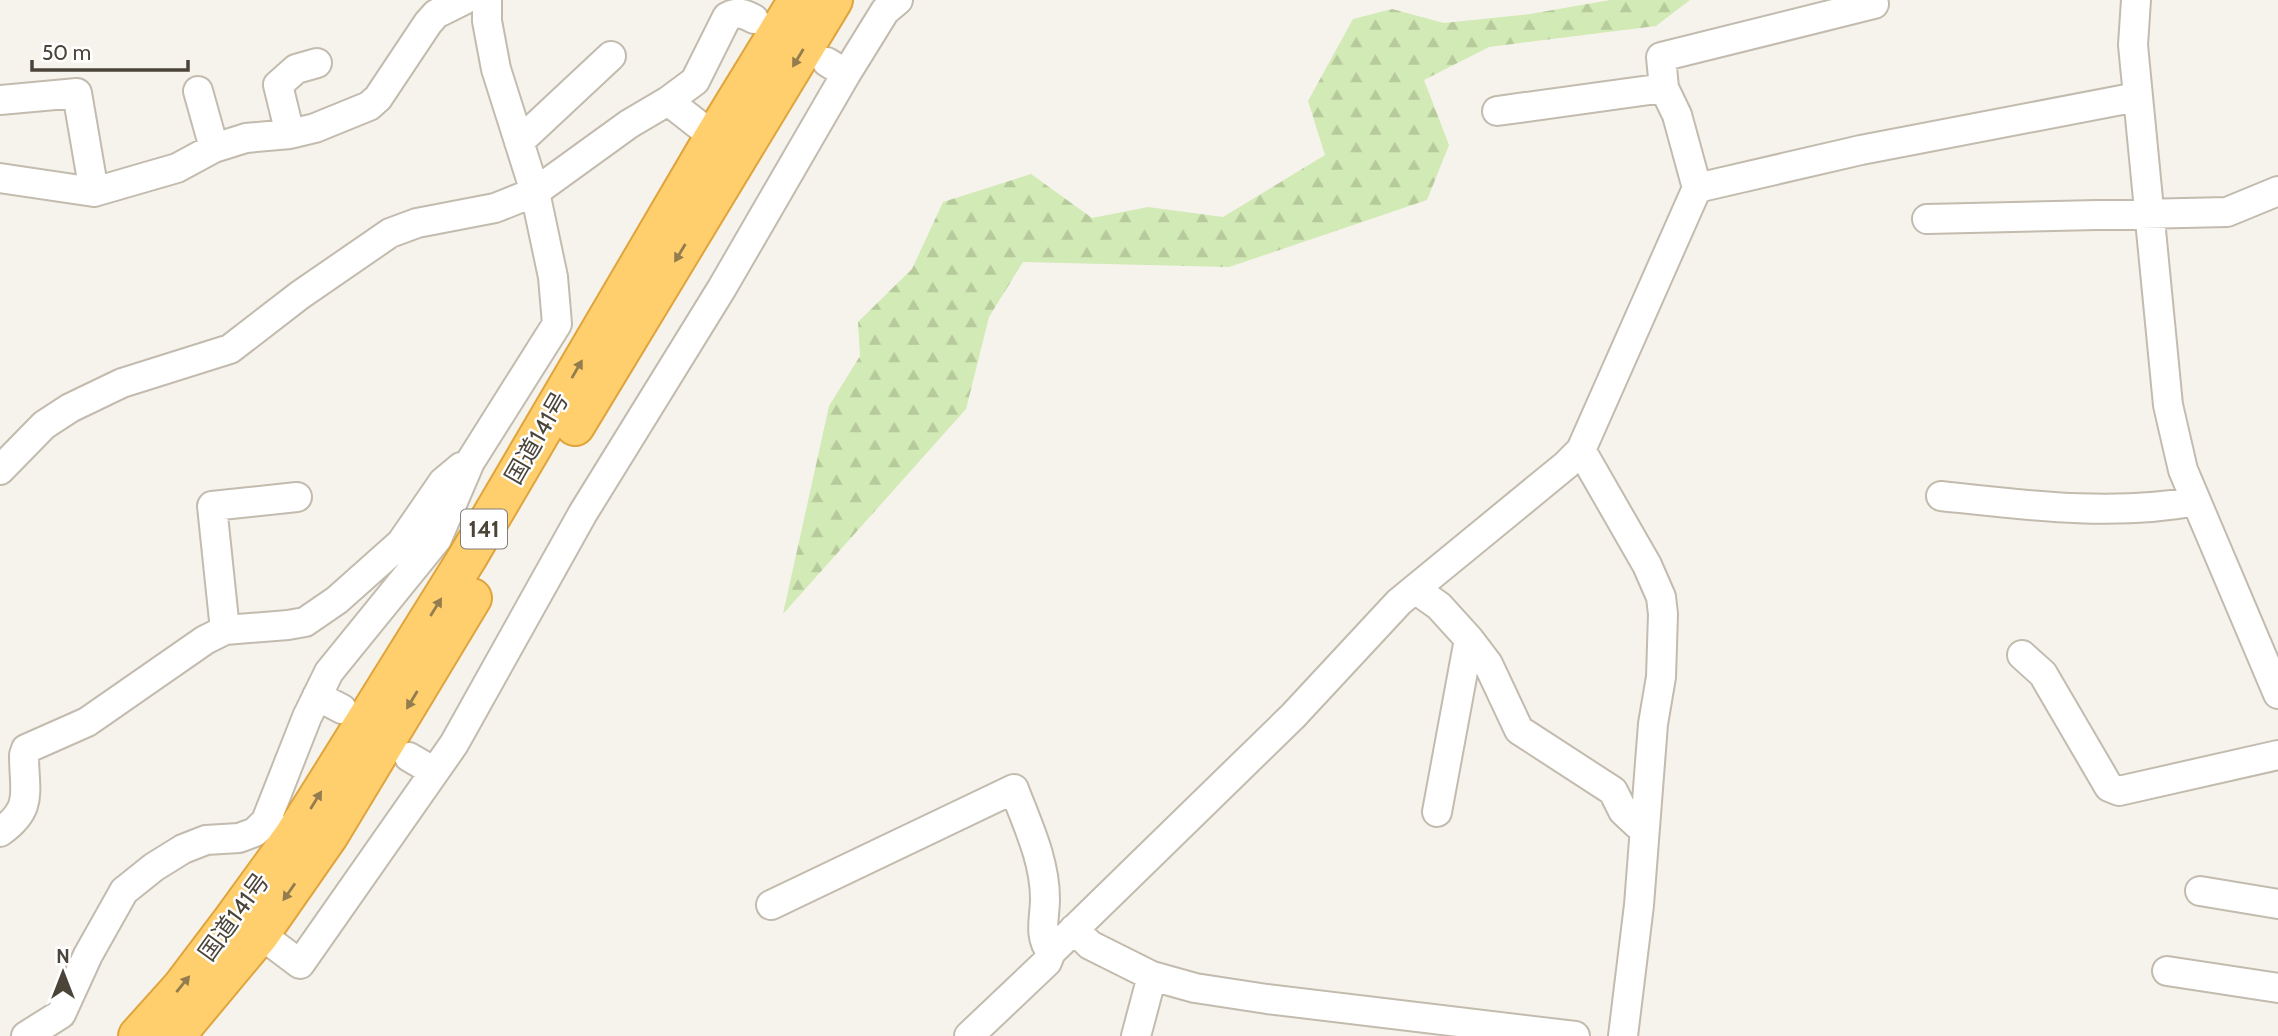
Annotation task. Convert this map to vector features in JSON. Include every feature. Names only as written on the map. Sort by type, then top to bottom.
[{"type":"highway","name":"国道141号","points":[[138,1036],[190,976],[452,549],[798,0]]},
{"type":"highway","name":"国道141号","points":[[175,1036],[260,934],[329,835],[833,0]]},
{"type":"street","points":[[0,178],[94,192],[177,168],[214,148],[246,138],[290,134],[315,128],[369,106],[378,98],[436,14],[464,0]]},
{"type":"street","points":[[26,1036],[61,1014],[88,955],[124,891],[154,867],[183,849],[206,840],[239,838],[254,832],[279,829],[329,702],[328,672],[452,549],[470,462],[557,324],[555,287],[535,192],[496,69],[487,21],[487,0]]},
{"type":"street","points":[[260,934],[300,964],[421,764],[454,744],[576,525],[722,288],[836,68],[885,11],[898,0]]},
{"type":"street","points":[[2136,0],[2133,45],[2137,97],[2168,405],[2183,470],[2278,693]]},
{"type":"street","points":[[976,1034],[1047,962],[1051,952],[1293,716],[1399,602],[1581,450],[1697,188],[1677,115],[1664,88],[1661,57],[1874,4]]},
{"type":"street","points":[[0,470],[44,425],[70,408],[122,383],[230,349],[300,295],[390,233],[417,223],[495,208],[535,192],[695,81],[727,17],[733,13],[754,19]]},
{"type":"street","points":[[519,142],[611,56]]},
{"type":"street","points":[[290,134],[278,85],[296,69],[317,63]]},
{"type":"street","points":[[1497,111],[1664,88]]},
{"type":"street","points":[[198,92],[214,148]]},
{"type":"street","points":[[0,100],[78,93],[94,192]]},
{"type":"street","points":[[1697,188],[1861,150],[2137,97]]},
{"type":"street","points":[[668,101],[714,137]]},
{"type":"street","points":[[1927,219],[2227,212],[2278,191]]},
{"type":"street","points":[[1581,450],[1647,565],[1661,597],[1663,645],[1653,724],[1639,905],[1623,1036]]},
{"type":"street","points":[[0,832],[21,814],[26,749],[87,722],[205,640],[225,630],[305,622],[337,600],[401,543],[443,482],[455,470],[470,462]]},
{"type":"street","points":[[1941,496],[2027,505],[2101,507],[2168,506],[2196,501]]},
{"type":"street","points":[[225,630],[212,506],[297,497]]},
{"type":"street","points":[[1415,589],[1439,606],[1488,664],[1519,730],[1613,791],[1623,811],[1644,827]]},
{"type":"street","points":[[1437,812],[1469,639]]},
{"type":"street","points":[[2022,655],[2043,674],[2109,787],[2119,791],[2278,755]]},
{"type":"street","points":[[771,905],[1014,789],[1040,859],[1045,899],[1045,944],[1051,952]]},
{"type":"street","points":[[2200,891],[2278,904]]},
{"type":"street","points":[[1074,929],[1090,945],[1152,976],[1195,988],[1575,1036]]},
{"type":"street","points":[[2167,971],[2278,988]]},
{"type":"street","points":[[1136,1036],[1152,976]]},
{"type":"green space","points":[[1610,0],[1690,0],[1656,26],[1489,47],[1424,80],[1449,145],[1427,200],[1229,267],[1023,262],[989,317],[966,409],[783,614],[829,406],[860,356],[858,322],[912,269],[943,202],[1031,174],[1092,218],[1148,207],[1223,217],[1325,155],[1308,101],[1353,19],[1392,9],[1444,23],[1530,14]]}]
